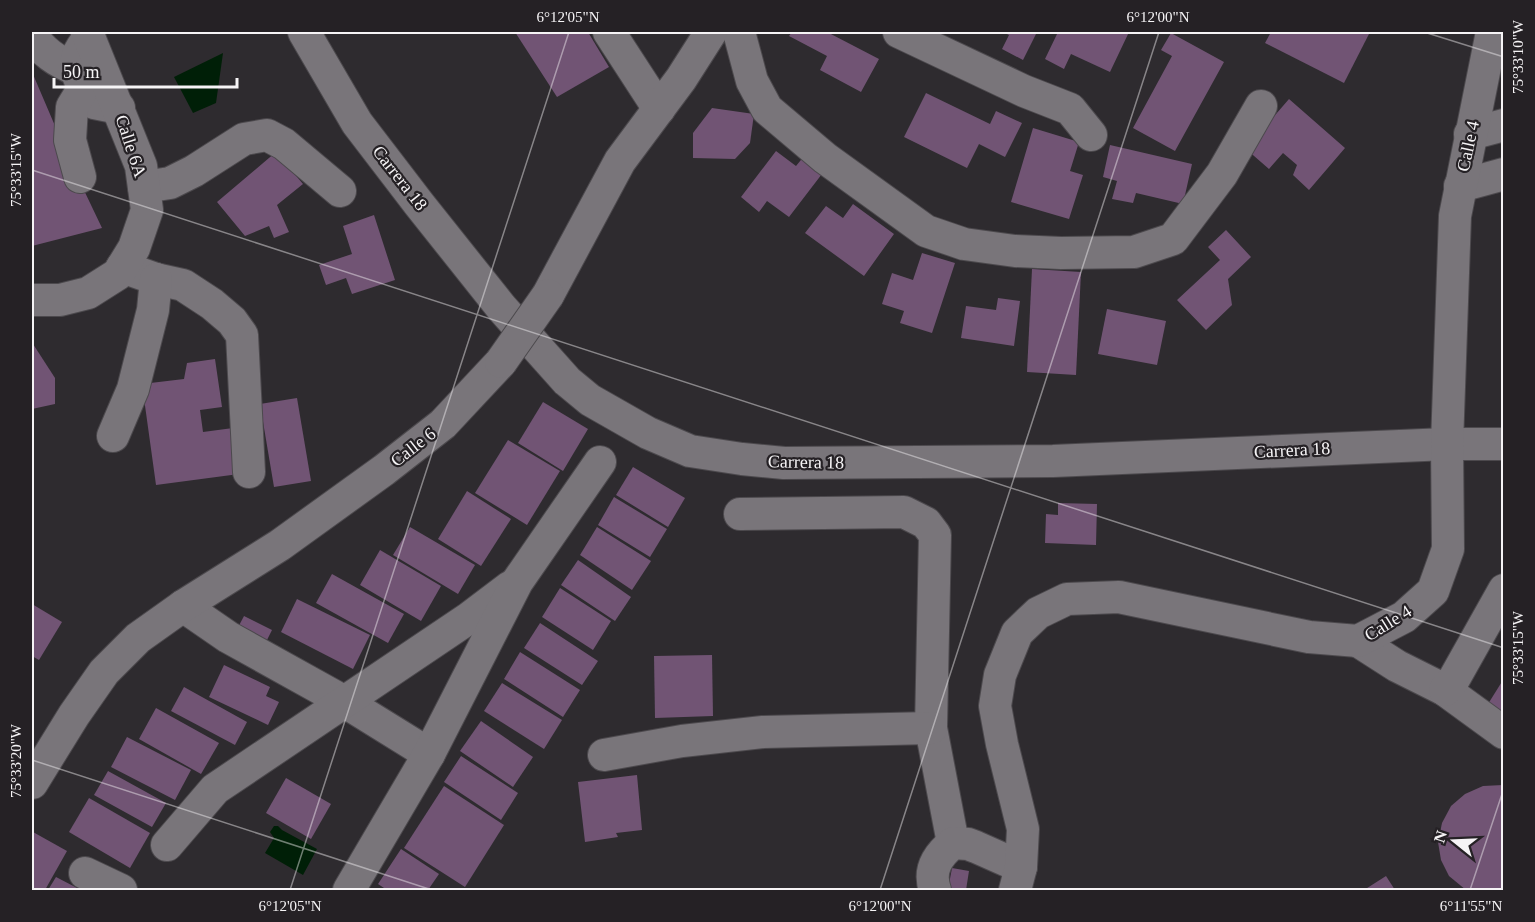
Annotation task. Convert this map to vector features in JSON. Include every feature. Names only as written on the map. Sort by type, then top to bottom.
[{"type":"street","name":"Carrera 18","points":[[304,32],[357,123],[501,307],[567,381],[590,400],[648,434],[690,451],[784,463],[1030,461],[1446,444],[1503,444]]},
{"type":"street","points":[[609,32],[659,109]]},
{"type":"street","name":"Calle 6","points":[[32,783],[104,672],[138,638],[183,606],[280,545],[384,470],[443,424],[501,362],[548,295],[620,161],[681,79],[711,32]]},
{"type":"street","points":[[739,32],[752,81],[767,109],[825,158],[926,231],[964,244],[1015,251],[1134,252],[1173,238],[1221,174],[1260,106]]},
{"type":"street","points":[[899,32],[1024,91],[1070,109],[1092,135]]},
{"type":"street","name":"Calle 4","points":[[1018,879],[1023,828],[995,706],[1000,675],[1017,633],[1038,613],[1067,600],[1119,597],[1309,637],[1358,641],[1404,617],[1433,591],[1448,549],[1446,444],[1455,216],[1492,32]]},
{"type":"street","points":[[32,34],[37,45],[80,79],[94,103],[118,108]]},
{"type":"street","points":[[80,177],[70,140],[72,108],[80,79],[77,56],[88,34]]},
{"type":"street","name":"Calle 6A","points":[[32,300],[60,300],[88,293],[118,274],[134,248],[147,210],[141,166],[88,34]]},
{"type":"street","points":[[1470,134],[1503,125]]},
{"type":"street","points":[[144,187],[170,183],[194,171],[244,139],[267,135],[284,144],[340,191]]},
{"type":"street","points":[[1460,186],[1503,174]]},
{"type":"street","points":[[122,267],[156,279],[183,285],[212,304],[232,321],[242,335],[249,472]]},
{"type":"street","points":[[113,436],[133,389],[153,310],[156,279]]},
{"type":"street","points":[[349,891],[429,754],[517,582],[600,462]]},
{"type":"street","points":[[740,514],[904,512],[926,523],[935,535],[931,728],[964,845],[1018,879]]},
{"type":"street","points":[[167,845],[215,789],[469,618],[517,582]]},
{"type":"street","points":[[1445,690],[1454,679],[1503,590]]},
{"type":"street","points":[[183,606],[228,637],[345,702],[429,754]]},
{"type":"street","points":[[1358,641],[1397,666],[1445,690],[1503,733]]},
{"type":"street","points":[[604,755],[682,741],[763,732],[931,728]]},
{"type":"street","points":[[935,891],[932,873],[936,861],[943,850],[964,845]]},
{"type":"street","points":[[85,873],[121,891]]},
{"type":"shaded area","points":[[223,53],[216,103],[193,113],[174,77]]},
{"type":"shaded area","points":[[274,826],[278,826],[317,849],[303,875],[265,853],[274,838],[270,832]]},
{"type":"building","points":[[515,32],[588,32],[609,67],[557,97]]},
{"type":"building","points":[[792,32],[827,32],[879,59],[861,92],[820,70],[827,56],[789,36]]},
{"type":"building","points":[[1003,32],[1037,32],[1023,60],[1002,49],[1009,35]]},
{"type":"building","points":[[1058,32],[1129,32],[1110,72],[1071,54],[1064,69],[1045,59]]},
{"type":"building","points":[[1271,32],[1370,32],[1344,83],[1265,43]]},
{"type":"building","points":[[1171,33],[1224,62],[1175,151],[1133,128],[1172,56],[1161,50]]},
{"type":"building","points":[[32,72],[102,228],[32,246]]},
{"type":"building","points":[[926,93],[990,124],[996,111],[1022,123],[1005,157],[979,144],[967,168],[904,137]]},
{"type":"building","points":[[1289,99],[1345,148],[1309,190],[1293,175],[1297,165],[1283,153],[1269,169],[1246,149]]},
{"type":"building","points":[[712,108],[754,114],[750,143],[735,159],[693,158],[693,133]]},
{"type":"building","points":[[1033,128],[1079,142],[1070,171],[1083,175],[1069,219],[1011,202]]},
{"type":"building","points":[[1110,145],[1192,164],[1183,204],[1136,193],[1133,203],[1112,199],[1117,181],[1103,177]]},
{"type":"building","points":[[776,151],[796,166],[805,155],[825,170],[789,217],[767,201],[759,212],[741,197]]},
{"type":"building","points":[[276,152],[303,184],[277,205],[289,232],[274,238],[269,226],[245,236],[217,202]]},
{"type":"building","points":[[853,204],[894,234],[864,276],[805,233],[826,206],[843,218]]},
{"type":"building","points":[[374,215],[395,280],[352,294],[346,278],[326,285],[319,265],[352,254],[343,226]]},
{"type":"building","points":[[1226,230],[1251,257],[1228,279],[1232,305],[1206,330],[1177,300],[1220,260],[1208,247]]},
{"type":"building","points":[[922,253],[955,263],[932,333],[900,323],[904,311],[882,304],[892,273],[913,280]]},
{"type":"building","points":[[1032,269],[1081,272],[1076,375],[1027,372]]},
{"type":"building","points":[[998,298],[1020,301],[1014,346],[961,338],[966,306],[996,310]]},
{"type":"building","points":[[1107,309],[1166,321],[1157,365],[1098,354]]},
{"type":"building","points":[[32,345],[55,378],[55,404],[32,409]]},
{"type":"building","points":[[215,359],[222,407],[200,410],[203,432],[233,428],[239,474],[156,485],[142,384],[184,379],[187,363]]},
{"type":"building","points":[[297,398],[311,481],[274,487],[260,404]]},
{"type":"building","points":[[543,402],[588,429],[563,471],[518,443]]},
{"type":"building","points":[[508,440],[560,471],[527,525],[475,493]]},
{"type":"building","points":[[633,467],[685,498],[668,527],[616,495]]},
{"type":"building","points":[[467,491],[511,519],[481,566],[438,539]]},
{"type":"building","points":[[614,497],[667,529],[650,557],[598,525]]},
{"type":"building","points":[[1058,503],[1097,504],[1096,545],[1045,543],[1046,514],[1058,515]]},
{"type":"building","points":[[410,527],[475,565],[458,594],[393,555]]},
{"type":"building","points":[[597,527],[651,561],[632,590],[580,555]]},
{"type":"building","points":[[380,550],[441,586],[421,621],[360,585]]},
{"type":"building","points":[[578,560],[631,597],[615,621],[561,585]]},
{"type":"building","points":[[332,574],[404,614],[388,643],[316,603]]},
{"type":"building","points":[[560,588],[611,621],[593,650],[542,617]]},
{"type":"building","points":[[297,599],[370,635],[353,669],[281,632]]},
{"type":"building","points":[[32,604],[62,622],[39,660],[32,656]]},
{"type":"building","points":[[244,616],[272,630],[263,648],[235,633]]},
{"type":"building","points":[[540,623],[598,661],[582,685],[524,648]]},
{"type":"building","points":[[520,652],[580,690],[563,717],[504,679]]},
{"type":"building","points":[[712,655],[713,716],[655,718],[654,656]]},
{"type":"building","points":[[224,665],[270,687],[266,696],[279,702],[268,725],[209,697]]},
{"type":"building","points":[[1503,680],[1503,713],[1488,704]]},
{"type":"building","points":[[502,683],[562,720],[544,749],[484,711]]},
{"type":"building","points":[[184,687],[247,722],[235,745],[171,711]]},
{"type":"building","points":[[156,708],[219,743],[201,774],[139,739]]},
{"type":"building","points":[[481,721],[533,757],[513,787],[460,751]]},
{"type":"building","points":[[127,737],[191,770],[175,800],[111,767]]},
{"type":"building","points":[[461,756],[518,793],[501,820],[444,782]]},
{"type":"building","points":[[108,771],[166,803],[152,827],[94,795]]},
{"type":"building","points":[[637,775],[642,830],[616,833],[618,837],[585,842],[578,782]]},
{"type":"building","points":[[286,778],[331,804],[311,839],[266,813]]},
{"type":"building","points":[[1503,785],[1503,890],[1466,890],[1449,876],[1441,860],[1438,842],[1442,823],[1451,806],[1465,794],[1483,786]]},
{"type":"building","points":[[444,786],[504,825],[465,887],[404,848]]},
{"type":"building","points":[[89,798],[150,833],[130,868],[69,832]]},
{"type":"building","points":[[33,832],[67,851],[45,890],[32,890]]},
{"type":"building","points":[[401,849],[439,874],[428,890],[387,890],[378,884]]},
{"type":"building","points":[[952,868],[969,871],[966,890],[948,889]]},
{"type":"building","points":[[1386,876],[1395,890],[1364,890]]},
{"type":"building","points":[[56,877],[81,890],[48,890]]}]
